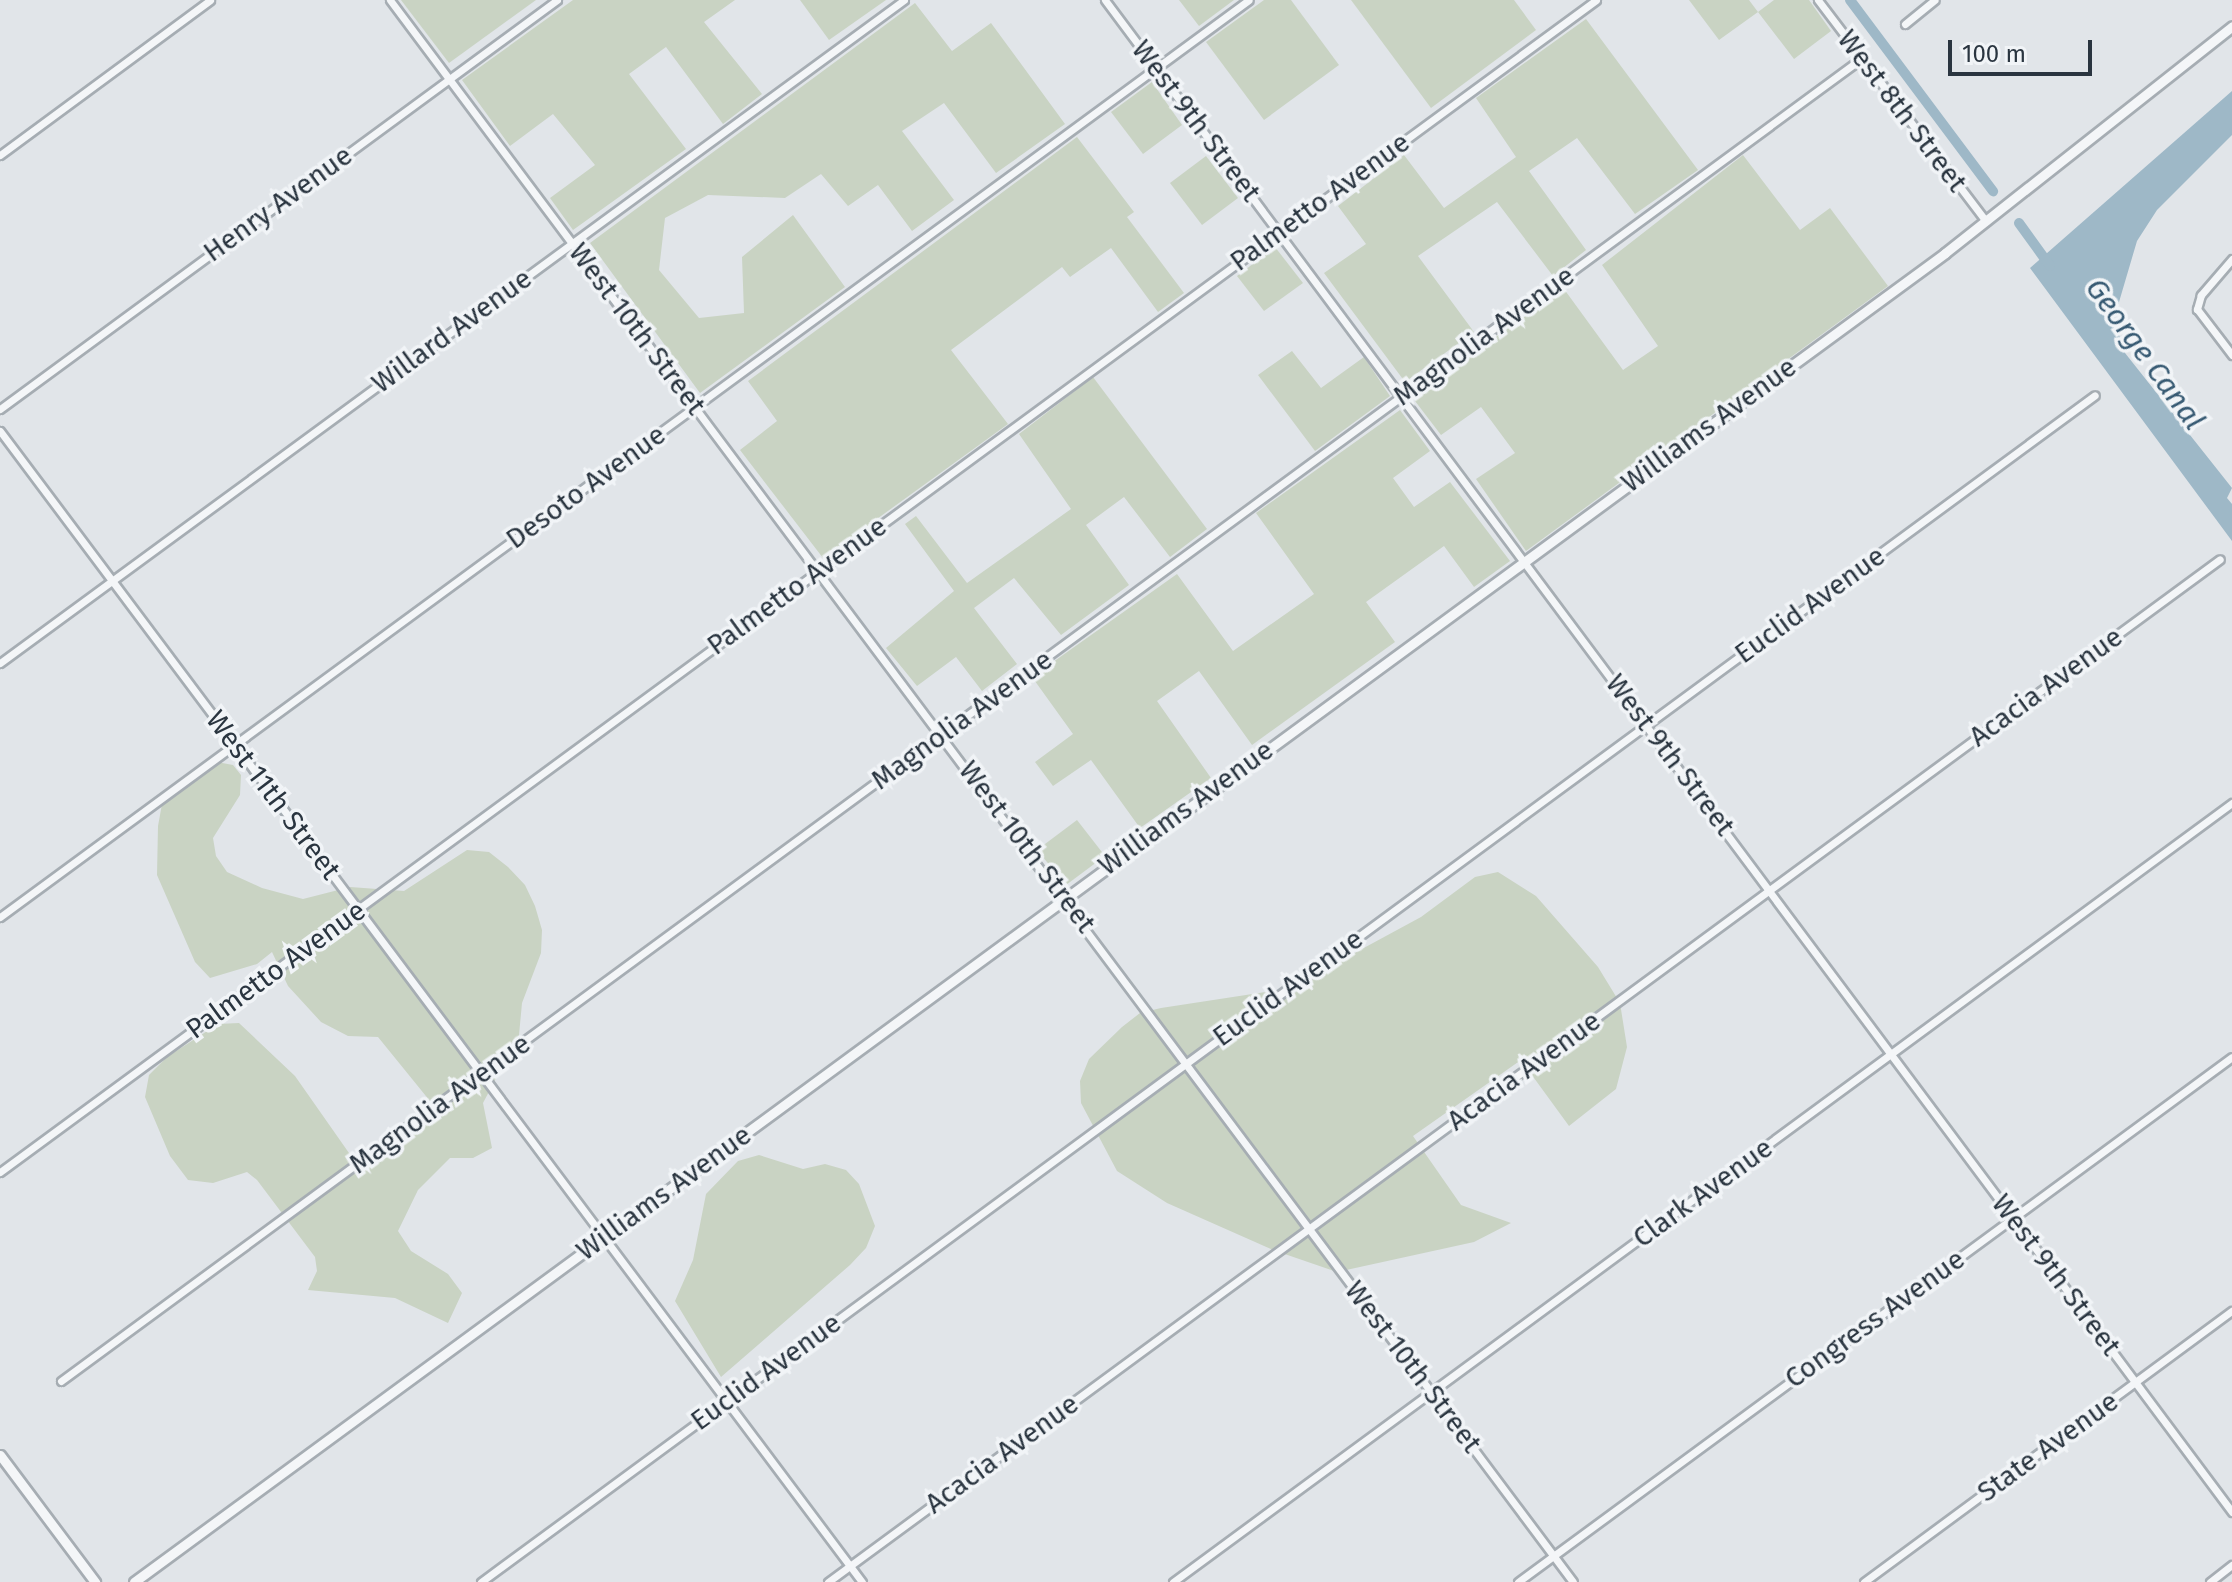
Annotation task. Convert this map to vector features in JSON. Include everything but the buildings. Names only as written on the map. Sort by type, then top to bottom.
[{"type":"street","points":[[0,155],[210,0]]},
{"type":"street","name":"West 10th Street","points":[[390,0],[1065,898],[1573,1582]]},
{"type":"street","name":"Henry Avenue","points":[[0,409],[557,0]]},
{"type":"street","name":"Willard Avenue","points":[[0,663],[904,0]]},
{"type":"street","name":"West 9th Street","points":[[1105,0],[1525,559],[2232,1512]]},
{"type":"street","name":"Desoto Avenue","points":[[0,917],[1249,0]]},
{"type":"street","name":"Palmetto Avenue","points":[[0,1172],[1596,0]]},
{"type":"street","name":"West 8th Street","points":[[1818,0],[1986,221]]},
{"type":"street","points":[[1905,24],[1935,0]]},
{"type":"street","name":"Williams Avenue","points":[[134,1582],[1986,221],[2232,26]]},
{"type":"street","name":"Magnolia Avenue","points":[[61,1381],[1862,58]]},
{"type":"street","points":[[2232,259],[2201,295],[2197,309],[2232,355]]},
{"type":"street","name":"Euclid Avenue","points":[[481,1582],[2095,395]]},
{"type":"street","name":"West 11th Street","points":[[0,431],[862,1582]]},
{"type":"street","name":"Acacia Avenue","points":[[828,1582],[2220,559]]},
{"type":"street","name":"Clark Avenue","points":[[1173,1582],[2232,803]]},
{"type":"street","name":"Congress Avenue","points":[[1518,1582],[2232,1057]]},
{"type":"street","name":"State Avenue","points":[[1864,1582],[2232,1311]]},
{"type":"street","points":[[0,1455],[95,1582]]},
{"type":"street","points":[[2210,1582],[2232,1565]]},
{"type":"green space","points":[[401,0],[536,0],[449,63]]},
{"type":"green space","points":[[573,0],[735,0],[704,22],[762,94],[723,124],[666,47],[629,74],[686,149],[573,230],[550,198],[595,165],[553,114],[510,146],[462,80]]},
{"type":"green space","points":[[800,0],[886,0],[829,40]]},
{"type":"green space","points":[[1179,0],[1234,0],[1199,26]]},
{"type":"green space","points":[[1264,0],[1291,0],[1339,65],[1264,120],[1206,42]]},
{"type":"green space","points":[[1351,0],[1514,0],[1536,30],[1431,108]]},
{"type":"green space","points":[[1689,0],[1749,0],[1758,12],[1719,40]]},
{"type":"green space","points":[[1774,0],[1809,0],[1831,31],[1794,59],[1758,12]]},
{"type":"green space","points":[[915,3],[952,51],[991,23],[1065,124],[996,173],[944,103],[902,131],[954,200],[912,231],[878,185],[848,206],[821,174],[785,198],[708,195],[665,218],[659,270],[699,318],[744,313],[742,257],[793,215],[845,287],[700,393],[590,243]]},
{"type":"green space","points":[[1586,19],[1698,170],[1635,214],[1577,138],[1529,171],[1586,250],[1553,276],[1497,202],[1418,256],[1474,332],[1405,382],[1324,273],[1366,244],[1338,206],[1404,155],[1444,208],[1516,157],[1476,98]]},
{"type":"green space","points":[[1152,82],[1182,125],[1143,154],[1111,112]]},
{"type":"green space","points":[[1077,137],[1134,212],[1127,217],[1184,293],[1158,312],[1111,248],[1070,277],[1062,267],[951,350],[1008,424],[823,558],[740,450],[777,421],[748,381]]},
{"type":"green space","points":[[1743,155],[1800,230],[1830,208],[1888,286],[1526,551],[1476,479],[1515,453],[1481,407],[1441,435],[1415,401],[1418,391],[1564,289],[1623,370],[1658,346],[1602,265]]},
{"type":"green space","points":[[1206,156],[1238,198],[1202,225],[1170,183]]},
{"type":"green space","points":[[1275,247],[1303,283],[1264,311],[1237,276]]},
{"type":"green space","points":[[1292,351],[1321,388],[1364,357],[1390,396],[1315,451],[1258,375]]},
{"type":"green space","points":[[1093,377],[1207,529],[1170,557],[1124,497],[1086,525],[1129,585],[1061,635],[1014,578],[974,608],[1017,664],[982,691],[956,657],[917,686],[886,648],[954,591],[905,524],[916,516],[967,583],[1071,509],[1019,434]]},
{"type":"green space","points":[[1400,410],[1430,451],[1393,478],[1414,507],[1450,482],[1510,561],[1474,587],[1444,546],[1366,602],[1395,642],[1252,745],[1199,671],[1157,701],[1211,778],[1140,828],[1091,760],[1053,786],[1035,762],[1073,734],[1032,677],[1177,574],[1233,651],[1314,594],[1256,513]]},
{"type":"green space","points":[[217,762],[233,765],[241,775],[240,795],[213,838],[216,856],[227,872],[262,888],[303,899],[350,887],[404,891],[467,850],[489,852],[508,867],[525,885],[535,906],[542,930],[541,953],[522,1003],[519,1035],[483,1103],[492,1148],[473,1158],[450,1158],[418,1190],[398,1231],[411,1251],[448,1274],[462,1293],[448,1323],[395,1298],[308,1290],[317,1271],[315,1257],[257,1180],[247,1172],[213,1183],[188,1180],[170,1156],[145,1097],[149,1075],[167,1057],[218,1024],[239,1023],[295,1076],[356,1163],[434,1106],[378,1037],[348,1036],[321,1022],[288,986],[272,952],[257,964],[210,978],[195,962],[157,875],[158,826],[162,804]]},
{"type":"green space","points":[[1077,820],[1105,856],[1066,885],[1037,850]]},
{"type":"green space","points":[[1498,872],[1536,896],[1598,967],[1620,1003],[1627,1047],[1616,1089],[1569,1126],[1521,1060],[1413,1136],[1461,1205],[1511,1223],[1474,1242],[1337,1272],[1273,1250],[1167,1203],[1117,1171],[1081,1103],[1080,1081],[1089,1059],[1122,1027],[1140,1013],[1279,990],[1301,982],[1421,917],[1475,877]]},
{"type":"green space","points":[[759,1155],[803,1169],[825,1164],[846,1170],[859,1184],[875,1226],[866,1248],[850,1265],[721,1377],[675,1301],[693,1260],[706,1194],[738,1161]]},
{"type":"water","points":[[2232,91],[2232,135],[2157,210],[2137,241],[2114,319],[2125,353],[2232,488],[2227,498],[2232,504],[2232,541],[2030,268]]},
{"type":"waterway","name":"George Canal","points":[[1850,0],[1993,191]]},
{"type":"waterway","name":"George Canal","points":[[2019,223],[2050,266]]}]
